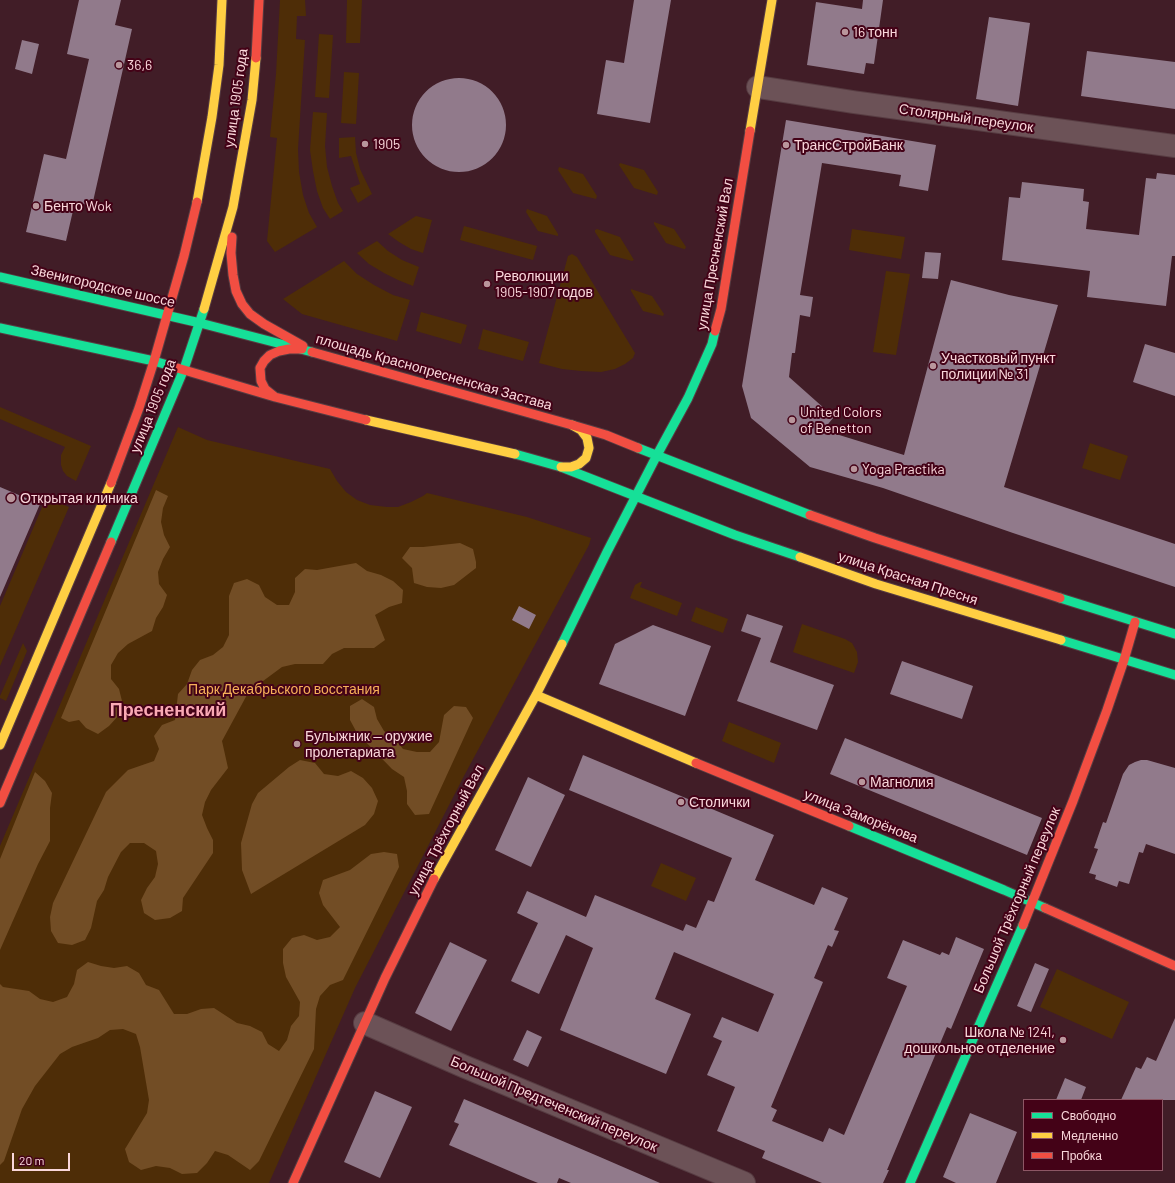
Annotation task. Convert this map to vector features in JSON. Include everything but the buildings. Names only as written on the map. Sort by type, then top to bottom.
[{"type":"main road","name":"улица 1905 года","points":[[0,745],[104,500],[139,408],[154,361],[184,256],[200,188],[219,65],[222,0]]},
{"type":"main road","name":"улица 1905 года","points":[[0,803],[184,369],[200,323],[233,208],[256,69],[259,0]]},
{"type":"main road","name":"улица Пресненский Вал","points":[[636,497],[688,398],[712,344],[721,309],[772,0]]},
{"type":"main road","points":[[233,208],[231,253],[233,275],[236,291],[242,304],[250,314],[264,324],[314,352]]},
{"type":"main road","name":"Звенигородское шоссе","points":[[0,277],[200,323]]},
{"type":"main road","name":"площадь Краснопресненская Застава","points":[[200,323],[314,352],[572,425],[606,435],[657,455]]},
{"type":"main road","points":[[0,328],[154,361],[275,397],[380,424],[516,454],[561,467],[636,497]]},
{"type":"main road","points":[[275,397],[265,389],[261,381],[260,368],[264,361],[270,355],[279,350],[304,350]]},
{"type":"main road","points":[[561,467],[571,467],[579,464],[586,458],[589,448],[587,438],[581,430],[572,425]]},
{"type":"main road","name":"улица Красная Пресня","points":[[657,455],[811,516],[1175,634]]},
{"type":"main road","name":"улица Красная Пресня","points":[[636,497],[735,535],[876,584],[1175,675]]},
{"type":"main road","name":"улица Трёхгорный Вал","points":[[293,1183],[385,978],[441,865],[536,695],[636,497]]},
{"type":"main road","name":"Большой Трёхгорный переулок","points":[[910,1183],[1033,903],[1079,786],[1113,693],[1135,622]]},
{"type":"main road","name":"улица Заморёнова","points":[[536,695],[691,761],[1004,890],[1175,966]]},
{"type":"street","name":"Столярный переулок","points":[[758,87],[853,102],[1175,146]]},
{"type":"street","name":"Большой Предтеченский переулок","points":[[365,1023],[463,1066],[744,1183]]},
{"type":"green space","points":[[280,0],[305,0],[306,16],[297,16],[296,39],[305,40],[298,149],[299,172],[303,195],[309,213],[317,227],[275,252],[267,241],[277,138],[270,137],[276,74]]},
{"type":"green space","points":[[347,0],[362,0],[360,43],[346,43]]},
{"type":"green space","points":[[319,34],[333,35],[329,98],[315,97]]},
{"type":"green space","points":[[344,72],[359,73],[356,124],[341,123]]},
{"type":"green space","points":[[313,112],[327,113],[325,146],[327,167],[338,203],[343,211],[330,219],[323,208],[317,191],[313,171],[310,150]]},
{"type":"green space","points":[[355,137],[356,153],[360,169],[372,194],[358,203],[350,188],[360,184],[351,156],[339,158],[339,138]]},
{"type":"green space","points":[[620,163],[644,170],[658,192],[657,195],[634,188],[619,165]]},
{"type":"green space","points":[[559,167],[583,174],[597,196],[596,199],[573,193],[558,170]]},
{"type":"green space","points":[[527,209],[547,216],[558,236],[538,231],[526,212]]},
{"type":"green space","points":[[416,216],[432,220],[423,253],[411,249],[388,234]]},
{"type":"green space","points":[[654,222],[674,229],[686,247],[685,249],[666,243]]},
{"type":"green space","points":[[464,226],[537,246],[533,260],[460,240]]},
{"type":"green space","points":[[597,229],[620,237],[634,260],[632,261],[610,255],[595,232]]},
{"type":"green space","points":[[852,229],[905,237],[901,259],[849,250]]},
{"type":"green space","points":[[377,241],[388,251],[402,260],[419,267],[413,286],[384,273],[369,264],[357,253]]},
{"type":"green space","points":[[572,254],[577,257],[635,353],[633,358],[615,369],[601,372],[581,371],[562,369],[539,363],[568,256]]},
{"type":"green space","points":[[344,261],[357,274],[374,285],[393,295],[410,300],[397,341],[302,314],[283,299]]},
{"type":"green space","points":[[886,271],[910,274],[896,355],[873,352]]},
{"type":"green space","points":[[631,289],[652,296],[664,314],[663,316],[643,311]]},
{"type":"green space","points":[[421,312],[467,325],[461,344],[416,331]]},
{"type":"green space","points":[[483,329],[529,342],[523,361],[478,349]]},
{"type":"green space","points":[[0,407],[91,446],[76,481],[67,476],[61,465],[61,455],[65,447],[0,419]]},
{"type":"green space","name":"Парк Декабрьского восстания","points":[[178,427],[207,440],[330,469],[346,492],[357,500],[370,505],[398,507],[427,493],[527,517],[591,538],[589,545],[465,774],[355,988],[269,1183],[0,1183],[0,846]]},
{"type":"green space","points":[[1090,443],[1128,456],[1120,480],[1082,468]]},
{"type":"green space","points":[[46,498],[69,507],[0,666],[0,606]]},
{"type":"green space","points":[[642,582],[640,587],[682,603],[677,616],[630,598],[635,585]]},
{"type":"green space","points":[[696,607],[728,619],[723,633],[691,621]]},
{"type":"green space","points":[[802,624],[845,639],[852,643],[857,652],[858,662],[854,673],[793,652]]},
{"type":"green space","points":[[23,643],[27,651],[6,701],[0,698],[0,696]]},
{"type":"green space","points":[[729,722],[781,743],[774,763],[722,741]]},
{"type":"green space","points":[[661,863],[696,878],[686,901],[651,886]]},
{"type":"green space","points":[[1057,969],[1129,1002],[1112,1039],[1040,1007]]},
{"type":"shaded area","points":[[156,490],[168,496],[163,508],[161,522],[164,535],[170,547],[158,572],[159,584],[167,595],[163,607],[156,618],[152,631],[128,644],[118,653],[111,665],[111,679],[119,689],[122,701],[119,715],[109,726],[98,734],[86,728],[79,720],[69,722],[61,718]]},
{"type":"shaded area","points":[[460,543],[473,549],[476,568],[454,585],[441,588],[427,587],[414,583],[412,568],[402,558],[410,547]]},
{"type":"shaded area","points":[[356,563],[367,571],[381,575],[393,581],[403,590],[402,603],[389,607],[375,615],[385,640],[374,648],[344,648],[332,654],[323,664],[295,664],[282,667],[248,693],[222,741],[228,768],[211,790],[205,802],[202,815],[213,840],[213,853],[183,898],[182,911],[170,918],[155,920],[144,913],[141,900],[155,877],[158,864],[156,851],[144,843],[130,843],[121,852],[108,877],[104,890],[97,901],[91,928],[85,940],[72,945],[58,943],[51,931],[50,917],[53,903],[106,792],[128,770],[154,761],[159,749],[154,736],[162,725],[175,720],[178,694],[187,684],[192,670],[200,660],[213,655],[223,647],[229,635],[229,596],[234,583],[247,579],[259,585],[265,597],[277,605],[289,605],[295,592],[295,578],[305,569],[317,570]]},
{"type":"shaded area","points":[[362,699],[374,707],[377,719],[384,731],[394,738],[403,749],[417,752],[430,752],[439,742],[444,715],[454,706],[466,707],[473,718],[429,814],[415,815],[407,804],[407,791],[404,777],[392,769],[357,733],[350,720],[350,706]]},
{"type":"shaded area","points":[[300,760],[315,763],[324,774],[338,776],[351,771],[363,778],[372,788],[378,801],[374,814],[365,825],[251,894],[242,870],[241,843],[252,804],[258,793],[289,767]]},
{"type":"shaded area","points":[[35,772],[45,781],[52,793],[50,808],[50,841],[38,864],[0,950],[0,859]]},
{"type":"shaded area","points":[[384,852],[397,854],[399,867],[343,980],[330,985],[320,996],[316,1009],[314,1049],[259,1161],[250,1170],[228,1155],[215,1151],[207,1163],[197,1173],[182,1174],[170,1168],[156,1166],[141,1170],[129,1162],[125,1149],[147,1113],[149,1100],[140,1047],[136,1034],[123,1029],[110,1030],[98,1038],[72,1047],[60,1054],[35,1086],[22,1109],[4,1161],[0,1165],[0,984],[3,987],[29,991],[40,999],[53,1002],[67,997],[74,984],[77,970],[88,962],[114,968],[127,966],[139,973],[146,985],[159,990],[174,1014],[187,1014],[201,1009],[214,1008],[237,1023],[250,1026],[262,1032],[268,1044],[279,1051],[287,1040],[291,1026],[299,1016],[300,1002],[286,977],[283,963],[283,949],[292,938],[304,935],[317,940],[330,937],[340,927],[323,905],[319,893],[323,880],[350,870],[371,854]]},
{"type":"traffic: fast","points":[[0,277],[200,323],[312,352]]},
{"type":"traffic: fast","points":[[111,542],[184,369],[204,309]]},
{"type":"traffic: fast","points":[[0,328],[154,361],[174,367]]},
{"type":"traffic: fast","points":[[562,644],[607,552],[688,398],[712,344],[715,331]]},
{"type":"traffic: fast","points":[[638,448],[810,515]]},
{"type":"traffic: fast","points":[[515,454],[561,467],[735,535],[800,557]]},
{"type":"traffic: fast","points":[[1060,598],[1175,634]]},
{"type":"traffic: fast","points":[[1061,640],[1175,675]]},
{"type":"traffic: fast","points":[[849,826],[1045,908]]},
{"type":"traffic: fast","points":[[910,1183],[1023,925]]},
{"type":"traffic: slow","points":[[197,202],[212,117],[219,65],[222,0]]},
{"type":"traffic: slow","points":[[750,131],[772,0]]},
{"type":"traffic: slow","points":[[204,309],[233,207],[252,100],[256,58]]},
{"type":"traffic: slow","points":[[366,420],[515,454]]},
{"type":"traffic: slow","points":[[561,467],[571,467],[579,464],[586,458],[589,448],[587,438],[581,430],[572,425]]},
{"type":"traffic: slow","points":[[0,745],[111,483]]},
{"type":"traffic: slow","points":[[800,557],[876,584],[1061,640]]},
{"type":"traffic: slow","points":[[434,879],[536,695],[562,644]]},
{"type":"traffic: slow","points":[[536,695],[696,763]]},
{"type":"traffic: jam","points":[[256,58],[259,0]]},
{"type":"traffic: jam","points":[[715,331],[721,309],[750,131]]},
{"type":"traffic: jam","points":[[111,483],[139,408],[154,361],[184,256],[197,202]]},
{"type":"traffic: jam","points":[[232,237],[231,253],[233,275],[236,291],[242,304],[250,314],[264,324],[303,346]]},
{"type":"traffic: jam","points":[[275,397],[265,389],[261,381],[260,368],[270,355],[289,349],[302,349]]},
{"type":"traffic: jam","points":[[312,352],[606,435],[638,448]]},
{"type":"traffic: jam","points":[[174,367],[275,397],[366,420]]},
{"type":"traffic: jam","points":[[810,515],[875,538],[1060,598]]},
{"type":"traffic: jam","points":[[0,803],[111,542]]},
{"type":"traffic: jam","points":[[1023,925],[1073,801],[1107,710],[1135,622]]},
{"type":"traffic: jam","points":[[696,763],[849,826]]},
{"type":"traffic: jam","points":[[293,1183],[385,978],[434,879]]},
{"type":"traffic: jam","points":[[1045,908],[1175,966]]},
{"type":"place","name":"16 тонн","points":[[845,32]]},
{"type":"place","name":"36,6","points":[[119,65]]},
{"type":"place","name":"1905","points":[[365,144]]},
{"type":"place","name":"ТрансСтройБанк","points":[[786,145]]},
{"type":"place","name":"Бенто Wok","points":[[36,206]]},
{"type":"place","name":"Революции 1905-1907 годов","points":[[487,284]]},
{"type":"place","name":"Участковый пункт полиции № 31","points":[[933,366]]},
{"type":"place","name":"United Colors of Benetton","points":[[792,420]]},
{"type":"place","name":"Yoga Practika","points":[[854,469]]},
{"type":"place","name":"Открытая клиника","points":[[11,498]]},
{"type":"place","name":"Булыжник — оружие пролетариата","points":[[297,744]]},
{"type":"place","name":"Магнолия","points":[[862,782]]},
{"type":"place","name":"Столички","points":[[681,802]]},
{"type":"place","name":"Школа № 1241, дошкольное отделение","points":[[1063,1040]]},
{"type":"district","name":"Пресненский","points":[[168,710]]}]
